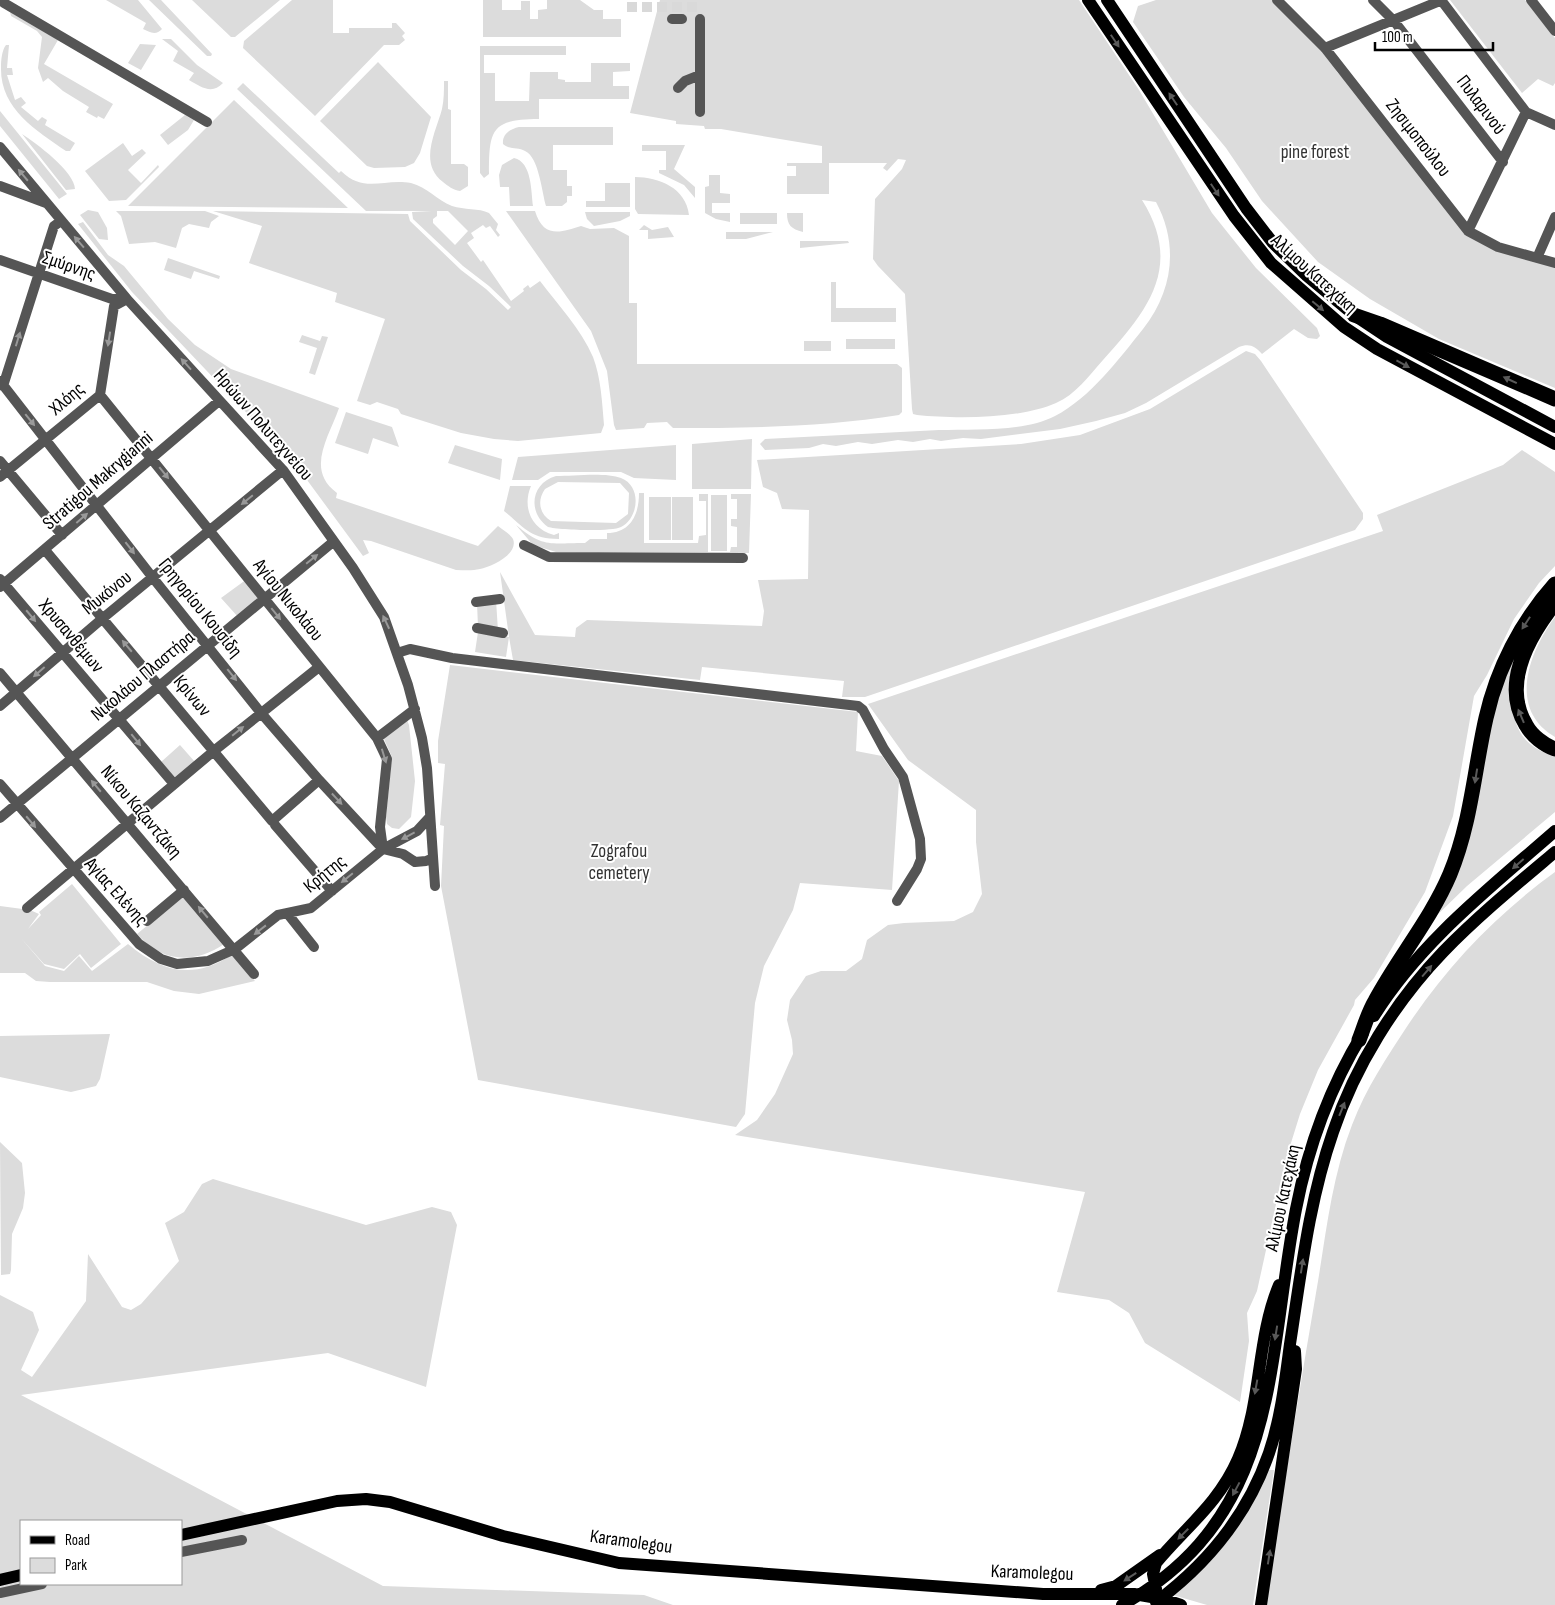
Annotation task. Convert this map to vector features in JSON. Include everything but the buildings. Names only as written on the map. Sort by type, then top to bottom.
[{"type":"highway","points":[[1354,315],[1380,324],[1555,399]]},
{"type":"highway","points":[[1359,1040],[1374,1002],[1450,876],[1466,830],[1485,720],[1498,678],[1506,657],[1525,624],[1555,584]]},
{"type":"highway","points":[[1555,603],[1535,630],[1526,649],[1519,669],[1516,689],[1521,717],[1528,730],[1539,740],[1555,749]]},
{"type":"main road","name":"Αλίμου Κατεχάκη","points":[[1088,0],[1234,216],[1262,254],[1282,274],[1344,327],[1377,349],[1555,444]]},
{"type":"main road","name":"Αλίμου Κατεχάκη","points":[[1107,0],[1225,178],[1266,234],[1307,276],[1354,315],[1402,346],[1555,427]]},
{"type":"main road","name":"Αλίμου Κατεχάκη","points":[[1122,1605],[1158,1582],[1180,1562],[1220,1517],[1243,1477],[1254,1449],[1266,1397],[1296,1209],[1319,1125],[1337,1081],[1359,1040],[1392,990],[1430,944],[1452,922],[1555,832]]},
{"type":"main road","name":"Αλίμου Κατεχάκη","points":[[1157,1602],[1202,1563],[1223,1538],[1241,1512],[1269,1453],[1282,1400],[1312,1210],[1322,1165],[1351,1086],[1372,1048],[1404,998],[1441,954],[1555,852]]},
{"type":"main road","points":[[1157,1602],[1153,1581],[1156,1563],[1206,1512],[1238,1459],[1253,1407],[1270,1305],[1287,1266]]},
{"type":"main road","points":[[1261,1605],[1296,1369],[1295,1314]]},
{"type":"main road","name":"Karamolegou","points":[[182,1536],[337,1501],[366,1498],[390,1502],[503,1536],[619,1563],[1023,1592],[1085,1594]]},
{"type":"main road","points":[[1085,1594],[1116,1586],[1168,1549]]},
{"type":"main road","points":[[0,1580],[20,1576]]},
{"type":"main road","points":[[1085,1594],[1134,1594],[1157,1602],[1181,1605]]},
{"type":"street","name":"Ζησιμοπούλου","points":[[1277,0],[1325,48],[1468,231],[1498,248],[1555,263]]},
{"type":"street","name":"Πυλαρινού","points":[[1373,0],[1394,21],[1503,162]]},
{"type":"street","points":[[1325,48],[1442,0],[1526,112],[1555,125]]},
{"type":"street","points":[[1531,0],[1555,31]]},
{"type":"street","points":[[4,3],[207,122]]},
{"type":"street","points":[[700,19],[700,112]]},
{"type":"street","points":[[678,88],[685,81],[700,75]]},
{"type":"street","points":[[1468,231],[1526,112]]},
{"type":"street","name":"Ηρώων Πολυτεχνείου","points":[[0,147],[127,299],[284,470],[332,542],[353,568],[384,617],[415,709],[427,768],[435,886]]},
{"type":"street","points":[[0,186],[47,204]]},
{"type":"street","points":[[1537,258],[1555,217]]},
{"type":"street","points":[[2,384],[54,226],[61,221]]},
{"type":"street","name":"Σμύρνης","points":[[0,260],[112,299],[127,299]]},
{"type":"street","name":"Χλόης","points":[[4,474],[100,394],[114,306],[127,299]]},
{"type":"street","name":"Γρηγορίου Κουσίδη","points":[[2,384],[153,578],[261,712],[319,780],[383,849]]},
{"type":"street","name":"Αγίου Νικολάου","points":[[100,394],[377,738],[388,759],[380,827],[383,849]]},
{"type":"street","name":"Stratigou Makrygianni","points":[[1,583],[45,550],[218,400]]},
{"type":"street","points":[[0,461],[4,474],[62,535]]},
{"type":"street","name":"Μυκόνου","points":[[0,706],[103,618],[284,470]]},
{"type":"street","name":"Νικολάου Πλαστήρα","points":[[0,818],[332,542]]},
{"type":"street","points":[[524,545],[549,557],[743,558]]},
{"type":"street","name":"Κρίνων","points":[[45,550],[215,750],[273,823],[332,890]]},
{"type":"street","name":"Χρυσανθέμων","points":[[1,583],[174,784]]},
{"type":"street","points":[[476,602],[500,599]]},
{"type":"street","points":[[477,628],[503,633]]},
{"type":"street","points":[[397,653],[410,648],[452,658],[858,706],[863,710],[884,750],[903,777],[920,839],[921,860],[897,901]]},
{"type":"street","points":[[27,908],[261,712],[319,667]]},
{"type":"street","name":"Νίκου Καζαντζάκη","points":[[0,673],[254,974]]},
{"type":"street","points":[[377,738],[415,709]]},
{"type":"street","points":[[273,823],[319,780]]},
{"type":"street","name":"Αγίας Ελένης","points":[[0,784],[134,939],[161,959],[178,964],[193,964],[234,949]]},
{"type":"street","points":[[383,849],[417,831],[429,818]]},
{"type":"street","points":[[383,849],[403,854],[416,862],[432,858]]},
{"type":"street","name":"Κρήτης","points":[[234,949],[278,916],[311,908],[383,849]]},
{"type":"street","points":[[147,921],[184,890]]},
{"type":"street","points":[[287,913],[314,946]]},
{"type":"street","points":[[206,1530],[210,1547]]},
{"type":"street","points":[[182,1552],[242,1540]]},
{"type":"street","points":[[0,1593],[37,1585]]},
{"type":"green space","points":[[106,0],[138,0],[162,29],[155,33],[143,29],[146,23]]},
{"type":"green space","points":[[149,0],[161,0],[212,54],[211,56],[207,56]]},
{"type":"green space","points":[[192,0],[280,0],[235,37],[231,37]]},
{"type":"green space","points":[[292,0],[333,0],[333,33],[349,33],[349,28],[392,28],[392,23],[396,23],[405,33],[402,36],[405,40],[399,45],[384,45],[315,116],[243,48],[244,41]]},
{"type":"green space","points":[[483,0],[502,0],[502,10],[521,10],[521,1],[530,1],[530,19],[538,19],[538,10],[547,9],[547,0],[580,0],[594,10],[603,10],[603,19],[621,19],[621,37],[483,37]]},
{"type":"green space","points":[[660,0],[1079,0],[1139,90],[1212,213],[1256,268],[1317,328],[1320,336],[1317,339],[1308,338],[1294,329],[1262,354],[1252,346],[1239,347],[1146,403],[1125,413],[1060,429],[981,439],[963,438],[941,441],[930,439],[913,442],[898,440],[872,444],[858,442],[836,446],[823,444],[809,448],[765,450],[760,444],[765,439],[939,430],[998,429],[1029,425],[1055,416],[1080,399],[1103,377],[1134,341],[1153,314],[1161,299],[1166,283],[1170,251],[1168,235],[1156,202],[1142,200],[1154,224],[1160,246],[1160,267],[1155,287],[1146,306],[1134,324],[1087,379],[1063,400],[1041,408],[1006,415],[950,417],[913,414],[905,294],[873,259],[875,199],[902,169],[906,160],[898,159],[887,171],[883,168],[887,163],[829,163],[829,194],[787,194],[787,176],[796,176],[796,166],[787,166],[787,163],[822,163],[822,146],[721,129],[705,129],[704,126],[676,124],[676,121],[630,113]]},
{"type":"green space","name":"pine forest","points":[[1156,0],[1276,0],[1326,48],[1337,72],[1371,107],[1392,142],[1431,183],[1460,220],[1498,247],[1555,267],[1555,388],[1439,339],[1370,299],[1318,262],[1262,201],[1226,148],[1184,97],[1133,22],[1138,6]]},
{"type":"green space","points":[[1450,0],[1525,0],[1555,38],[1555,83],[1553,86],[1538,79],[1522,93]]},
{"type":"green space","points":[[10,12],[58,40],[44,64],[113,104],[104,119],[98,116],[97,118],[86,112],[89,107],[63,91],[48,78],[43,82],[38,68],[42,37],[37,31],[11,16]]},
{"type":"green space","points":[[162,39],[171,39],[197,65],[223,83],[215,89],[206,89],[189,80],[194,73],[173,61],[178,51]]},
{"type":"green space","points":[[140,44],[156,45],[141,70],[128,63]]},
{"type":"green space","points":[[6,45],[9,45],[7,68],[12,68],[13,75],[7,75],[15,100],[21,97],[26,103],[21,107],[38,121],[42,117],[47,120],[45,125],[75,143],[70,151],[66,151],[43,135],[22,117],[13,106],[2,82],[1,61]]},
{"type":"green space","points":[[480,46],[566,46],[566,55],[484,55],[484,73],[495,73],[495,101],[529,101],[530,72],[558,72],[558,79],[565,80],[565,82],[591,82],[591,63],[630,63],[630,71],[613,72],[613,86],[629,86],[629,99],[539,99],[539,119],[511,121],[496,130],[490,147],[489,174],[484,178],[480,173]]},
{"type":"green space","points":[[378,62],[431,117],[420,153],[414,163],[405,167],[374,168],[367,166],[320,121]]},
{"type":"green space","points":[[444,81],[448,81],[448,109],[451,110],[451,164],[464,164],[468,167],[468,186],[460,191],[443,182],[431,166],[431,147],[443,106]]},
{"type":"green space","points":[[243,83],[339,173],[341,171],[350,178],[366,184],[411,183],[422,187],[452,206],[489,213],[498,224],[496,230],[500,235],[498,237],[490,226],[486,228],[483,225],[471,233],[474,238],[467,243],[481,262],[483,260],[511,301],[524,291],[523,289],[528,285],[530,288],[540,281],[576,327],[593,357],[598,373],[604,425],[601,433],[518,441],[494,439],[461,433],[401,414],[398,409],[377,402],[370,405],[357,401],[385,319],[335,302],[337,293],[249,263],[262,226],[213,211],[408,214],[410,221],[461,270],[486,289],[508,310],[511,307],[489,286],[463,266],[413,219],[412,212],[432,211],[366,211],[237,89]],"holes":[[[437,211],[448,211],[468,231],[455,245],[433,223],[433,219],[437,216]]]},
{"type":"green space","points":[[234,100],[348,208],[128,206]]},
{"type":"green space","points":[[0,111],[67,194],[59,199],[0,126]]},
{"type":"green space","points":[[185,115],[194,120],[188,130],[168,145],[160,135]]},
{"type":"green space","points":[[519,127],[613,127],[613,145],[553,145],[553,170],[567,170],[567,186],[572,186],[572,196],[567,196],[567,202],[562,206],[546,206],[534,160],[525,151],[503,144],[507,133]]},
{"type":"green space","points":[[22,134],[62,166],[69,174],[75,189],[66,190]]},
{"type":"green space","points":[[123,143],[132,156],[142,149],[146,153],[128,170],[141,183],[158,165],[159,167],[126,200],[109,201],[85,171]]},
{"type":"green space","points":[[642,145],[685,145],[674,169],[695,187],[695,198],[684,185],[659,173],[659,170],[666,170],[666,151],[642,151]]},
{"type":"green space","points":[[514,158],[524,165],[530,178],[533,206],[510,206],[509,187],[500,187],[499,175],[502,165]]},
{"type":"green space","points":[[709,175],[720,175],[720,193],[730,194],[730,203],[712,203],[712,213],[730,213],[730,222],[716,219],[705,213],[705,187],[709,186]]},
{"type":"green space","points":[[635,177],[653,179],[670,186],[683,198],[689,215],[638,214],[635,209]]},
{"type":"green space","points":[[605,183],[630,183],[630,207],[586,207],[586,201],[605,201]]},
{"type":"green space","points":[[88,210],[98,212],[107,228],[108,240],[99,239],[80,215]]},
{"type":"green space","points":[[116,211],[205,211],[219,216],[211,222],[209,228],[189,224],[182,228],[176,248],[155,242],[129,244],[121,216]]},
{"type":"green space","points":[[506,211],[535,211],[538,220],[543,226],[553,231],[581,226],[590,229],[614,228],[629,236],[629,303],[637,303],[637,364],[897,364],[902,368],[902,412],[899,415],[871,419],[815,424],[673,428],[667,422],[647,423],[644,428],[616,430],[607,371],[591,331]]},
{"type":"green space","points":[[585,212],[630,212],[630,216],[620,221],[594,226],[587,219]]},
{"type":"green space","points":[[740,213],[777,213],[777,224],[740,224]]},
{"type":"green space","points":[[787,213],[803,213],[803,232],[791,226]]},
{"type":"green space","points":[[83,222],[108,255],[124,266],[168,319],[195,345],[231,369],[339,408],[322,453],[321,464],[322,474],[327,484],[337,493],[336,498],[478,546],[498,526],[513,539],[514,545],[512,550],[497,563],[477,570],[456,570],[371,541],[363,540],[369,553],[363,556],[296,465],[132,292],[78,224]]},
{"type":"green space","points":[[644,225],[652,230],[668,227],[674,237],[648,239],[648,230],[639,230]]},
{"type":"green space","points":[[726,232],[773,232],[746,239],[726,239]]},
{"type":"green space","points":[[800,241],[848,241],[849,243],[800,248]]},
{"type":"green space","points":[[168,258],[220,276],[219,279],[194,271],[191,279],[164,270]]},
{"type":"green space","points":[[831,282],[836,282],[836,308],[896,308],[896,322],[831,322]]},
{"type":"green space","points":[[302,335],[320,341],[322,336],[328,337],[315,375],[309,373],[317,348],[299,342]]},
{"type":"green space","points":[[846,339],[895,339],[895,349],[846,349]]},
{"type":"green space","points":[[804,341],[831,341],[831,351],[804,351]]},
{"type":"green space","points":[[1246,351],[1255,354],[1261,361],[1363,513],[1363,519],[1355,530],[865,697],[842,697],[844,681],[702,667],[700,680],[513,660],[500,572],[535,635],[575,637],[576,628],[587,620],[762,626],[764,611],[758,580],[808,579],[809,510],[782,509],[777,493],[763,487],[757,460],[1021,444],[1080,435],[1150,409]]},
{"type":"green space","points":[[346,412],[392,427],[399,447],[373,438],[368,454],[335,443]]},
{"type":"green space","points":[[752,439],[751,489],[692,489],[692,444]]},
{"type":"green space","points":[[455,445],[502,459],[500,480],[448,463]]},
{"type":"green space","points":[[676,445],[676,480],[634,478],[621,472],[550,472],[538,480],[512,480],[518,457]]},
{"type":"green space","points":[[1522,450],[1555,472],[1555,566],[1539,583],[1514,619],[1487,675],[1474,696],[1453,816],[1425,892],[1374,978],[1355,1000],[1318,1070],[1300,1114],[1286,1159],[1257,1291],[1247,1313],[1249,1341],[1240,1402],[1145,1343],[1129,1313],[1109,1300],[1057,1292],[1085,1192],[735,1135],[757,1120],[775,1094],[793,1054],[787,1020],[790,1000],[806,976],[821,971],[846,971],[862,959],[867,940],[888,925],[954,921],[973,912],[982,894],[976,842],[976,810],[908,760],[868,704],[1383,531],[1377,515],[1503,465]]},
{"type":"green space","points":[[589,475],[607,475],[621,478],[628,482],[635,495],[636,502],[632,517],[621,527],[607,530],[548,527],[537,514],[535,498],[541,485],[556,476]],"holes":[[[558,482],[620,483],[629,493],[628,514],[616,523],[551,521],[544,515],[540,506],[542,493],[545,489]]]},
{"type":"green space","points":[[510,486],[531,486],[528,494],[530,516],[539,528],[554,535],[559,533],[559,539],[534,535],[504,511]]},
{"type":"green space","points":[[639,493],[644,493],[644,543],[698,543],[699,536],[706,535],[706,501],[699,501],[699,494],[708,494],[708,552],[730,552],[731,547],[737,547],[737,527],[731,526],[731,519],[737,519],[737,499],[731,499],[731,494],[751,494],[749,553],[556,552],[533,545],[516,525],[534,538],[548,543],[585,543],[590,539],[607,539],[607,533],[622,530],[632,521],[639,501]]},
{"type":"green space","points":[[711,495],[727,495],[727,551],[711,551]]},
{"type":"green space","points":[[649,497],[671,497],[671,540],[649,540]]},
{"type":"green space","points":[[672,497],[693,497],[693,540],[672,540]]},
{"type":"green space","points":[[247,579],[262,598],[239,618],[221,598]]},
{"type":"green space","points":[[496,600],[498,631],[478,627],[477,603]]},
{"type":"green space","points":[[1555,617],[1555,737],[1540,725],[1531,711],[1527,696],[1527,680],[1537,647]]},
{"type":"green space","points":[[478,632],[509,637],[506,657],[475,652]]},
{"type":"green space","points":[[1519,641],[1512,693],[1513,709],[1517,725],[1524,738],[1537,749],[1555,756],[1555,812],[1467,886],[1430,922],[1494,704]]},
{"type":"green space","name":"Zografou cemetery","points":[[450,665],[858,712],[856,751],[882,756],[899,781],[892,890],[800,883],[793,910],[764,966],[755,1003],[745,1114],[736,1127],[478,1080],[441,886],[444,826],[440,825],[445,764],[438,763],[438,741]]},
{"type":"green space","points":[[407,720],[415,781],[411,817],[399,829],[392,828],[387,824],[386,817],[392,757],[384,739]]},
{"type":"green space","points":[[180,745],[195,762],[175,779],[161,762]]},
{"type":"green space","points":[[1555,872],[1555,1605],[1265,1605],[1330,1208],[1339,1166],[1352,1125],[1370,1086],[1385,1061],[1440,981],[1493,923],[1533,888]]},
{"type":"green space","points":[[72,884],[121,944],[91,968],[80,954],[64,969],[44,964],[20,937],[45,966],[64,971],[79,956],[92,971],[128,944],[154,961],[166,967],[179,970],[205,967],[233,954],[255,981],[199,994],[174,991],[147,982],[50,982],[36,981],[25,973],[0,973],[0,906],[30,910],[39,914],[28,929],[41,915],[39,912]]},
{"type":"green space","points":[[183,896],[224,944],[213,951],[201,955],[178,957],[156,950],[137,934]]},
{"type":"green space","points":[[110,1034],[100,1079],[96,1086],[71,1092],[0,1077],[0,1036]]},
{"type":"green space","points":[[0,1142],[22,1163],[25,1193],[23,1208],[12,1234],[10,1274],[1,1275]]},
{"type":"green space","points":[[213,1179],[366,1225],[432,1207],[451,1212],[457,1225],[426,1387],[328,1353],[21,1395],[383,1586],[644,1595],[673,1605],[0,1605],[0,1295],[33,1312],[39,1330],[21,1370],[32,1377],[86,1301],[88,1254],[122,1307],[131,1310],[141,1304],[179,1261],[165,1223],[184,1212],[202,1184]]},
{"type":"green space","points":[[1268,1470],[1274,1470],[1253,1605],[1207,1605],[1173,1595],[1218,1553],[1229,1539],[1249,1508]]},
{"type":"tunnel","points":[[627,7],[699,7]]}]
